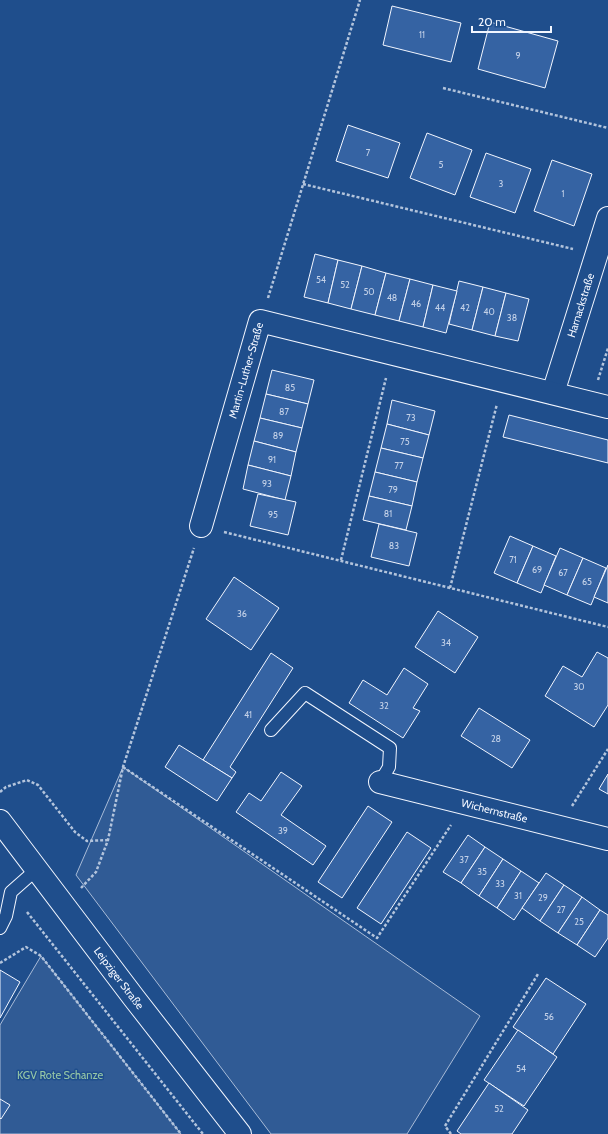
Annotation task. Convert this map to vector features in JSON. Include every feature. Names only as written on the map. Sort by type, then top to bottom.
[{"type":"street","name":"Harnackstraße","points":[[553,393],[608,218]]},
{"type":"street","name":"Martin-Luther-Straße","points":[[201,526],[260,321],[599,405]]},
{"type":"street","name":"Wichernstraße","points":[[380,782],[608,839]]},
{"type":"street","name":"Leipziger Straße","points":[[0,821],[240,1134]]},
{"type":"lane","points":[[271,730],[305,694],[390,748],[389,767],[380,782]]},
{"type":"lane","points":[[0,928],[6,916],[11,892],[37,868]]},
{"type":"path","points":[[260,321],[360,0]]},
{"type":"path","points":[[443,88],[608,128]]},
{"type":"path","points":[[303,184],[596,255]]},
{"type":"path","points":[[599,405],[608,348]]},
{"type":"path","points":[[341,560],[392,354]]},
{"type":"path","points":[[450,588],[503,381]]},
{"type":"path","points":[[63,905],[78,892],[96,872],[108,840],[124,768],[201,526],[608,627]]},
{"type":"path","points":[[559,826],[608,749]]},
{"type":"path","points":[[124,768],[377,938],[465,803]]},
{"type":"path","points":[[0,792],[6,787],[27,780],[38,785],[75,832],[87,841],[108,840]]},
{"type":"path","points":[[11,892],[203,1134]]},
{"type":"path","points":[[0,963],[26,947],[41,956],[181,1134]]},
{"type":"path","points":[[451,1134],[445,1126],[538,974]]},
{"type":"shaded area","points":[[123,767],[480,1016],[407,1134],[271,1134],[76,875]]},
{"type":"shaded area","name":"KGV Rote Schanze","points":[[41,956],[181,1134],[0,1134],[0,1025]]},
{"type":"building","points":[[392,6],[461,23],[451,62],[383,45]]},
{"type":"building","points":[[490,22],[558,41],[545,88],[478,69]]},
{"type":"building","points":[[348,125],[400,143],[388,178],[336,161]]},
{"type":"building","points":[[427,133],[472,150],[455,195],[410,178]]},
{"type":"building","points":[[486,153],[531,169],[515,213],[470,197]]},
{"type":"building","points":[[552,160],[592,174],[574,226],[534,211]]},
{"type":"building","points":[[315,254],[338,260],[328,303],[304,297]]},
{"type":"building","points":[[338,260],[362,266],[351,309],[328,303]]},
{"type":"building","points":[[362,266],[386,273],[375,315],[351,309]]},
{"type":"building","points":[[386,273],[410,279],[399,321],[375,315]]},
{"type":"building","points":[[410,279],[433,285],[423,327],[399,321]]},
{"type":"building","points":[[459,281],[483,287],[472,330],[449,324]]},
{"type":"building","points":[[433,285],[457,291],[446,333],[423,327]]},
{"type":"building","points":[[483,287],[506,293],[495,336],[472,330]]},
{"type":"building","points":[[506,293],[529,299],[518,341],[495,336]]},
{"type":"building","points":[[272,370],[314,380],[308,404],[266,394]]},
{"type":"building","points":[[266,394],[308,404],[302,428],[260,418]]},
{"type":"building","points":[[392,400],[435,411],[429,435],[387,424]]},
{"type":"building","points":[[509,415],[608,440],[608,463],[503,437]]},
{"type":"building","points":[[260,418],[302,428],[296,452],[254,441]]},
{"type":"building","points":[[387,424],[429,435],[423,458],[381,448]]},
{"type":"building","points":[[254,441],[296,452],[291,476],[248,465]]},
{"type":"building","points":[[381,448],[423,458],[417,482],[375,472]]},
{"type":"building","points":[[248,465],[291,476],[285,500],[243,489]]},
{"type":"building","points":[[375,472],[417,482],[412,506],[369,496]]},
{"type":"building","points":[[258,494],[296,502],[288,535],[250,526]]},
{"type":"building","points":[[369,496],[412,506],[406,530],[363,520]]},
{"type":"building","points":[[379,524],[417,533],[409,566],[371,557]]},
{"type":"building","points":[[510,536],[533,546],[517,583],[494,573]]},
{"type":"building","points":[[533,546],[556,556],[541,593],[517,583]]},
{"type":"building","points":[[560,548],[583,558],[567,595],[544,585]]},
{"type":"building","points":[[583,558],[606,568],[591,605],[567,595]]},
{"type":"building","points":[[608,565],[608,603],[594,597]]},
{"type":"building","points":[[234,577],[279,608],[251,650],[206,619]]},
{"type":"building","points":[[438,611],[478,637],[455,673],[415,647]]},
{"type":"building","points":[[597,652],[608,658],[608,705],[594,727],[545,696],[563,666],[582,677]]},
{"type":"building","points":[[271,653],[293,668],[230,767],[236,772],[232,778],[203,760]]},
{"type":"building","points":[[404,668],[428,684],[413,708],[420,711],[403,738],[349,703],[363,680],[387,695]]},
{"type":"building","points":[[479,708],[530,740],[512,768],[461,736]]},
{"type":"building","points":[[179,745],[232,778],[217,801],[165,767]]},
{"type":"building","points":[[281,772],[302,786],[281,815],[326,846],[313,865],[236,812],[249,793],[261,801]]},
{"type":"building","points":[[608,774],[608,794],[599,789]]},
{"type":"building","points":[[368,806],[392,822],[342,898],[318,882]]},
{"type":"building","points":[[407,832],[431,848],[381,924],[357,908]]},
{"type":"building","points":[[468,835],[485,847],[461,883],[443,872]]},
{"type":"building","points":[[485,847],[503,859],[479,896],[461,883]]},
{"type":"building","points":[[503,859],[521,871],[497,908],[479,896]]},
{"type":"building","points":[[521,871],[539,883],[514,920],[497,908]]},
{"type":"building","points":[[546,873],[564,885],[540,921],[522,908]]},
{"type":"building","points":[[564,885],[582,897],[558,933],[540,921]]},
{"type":"building","points":[[582,897],[600,910],[577,945],[558,933]]},
{"type":"building","points":[[600,910],[608,915],[608,938],[595,957],[577,945]]},
{"type":"building","points":[[0,970],[20,982],[0,1018]]},
{"type":"building","points":[[546,978],[586,1004],[553,1054],[513,1027]]},
{"type":"building","points":[[518,1030],[557,1057],[524,1106],[484,1080]]},
{"type":"building","points":[[489,1083],[528,1110],[512,1134],[461,1134],[457,1131]]},
{"type":"building","points":[[0,1099],[10,1105],[1,1119],[0,1118]]}]
